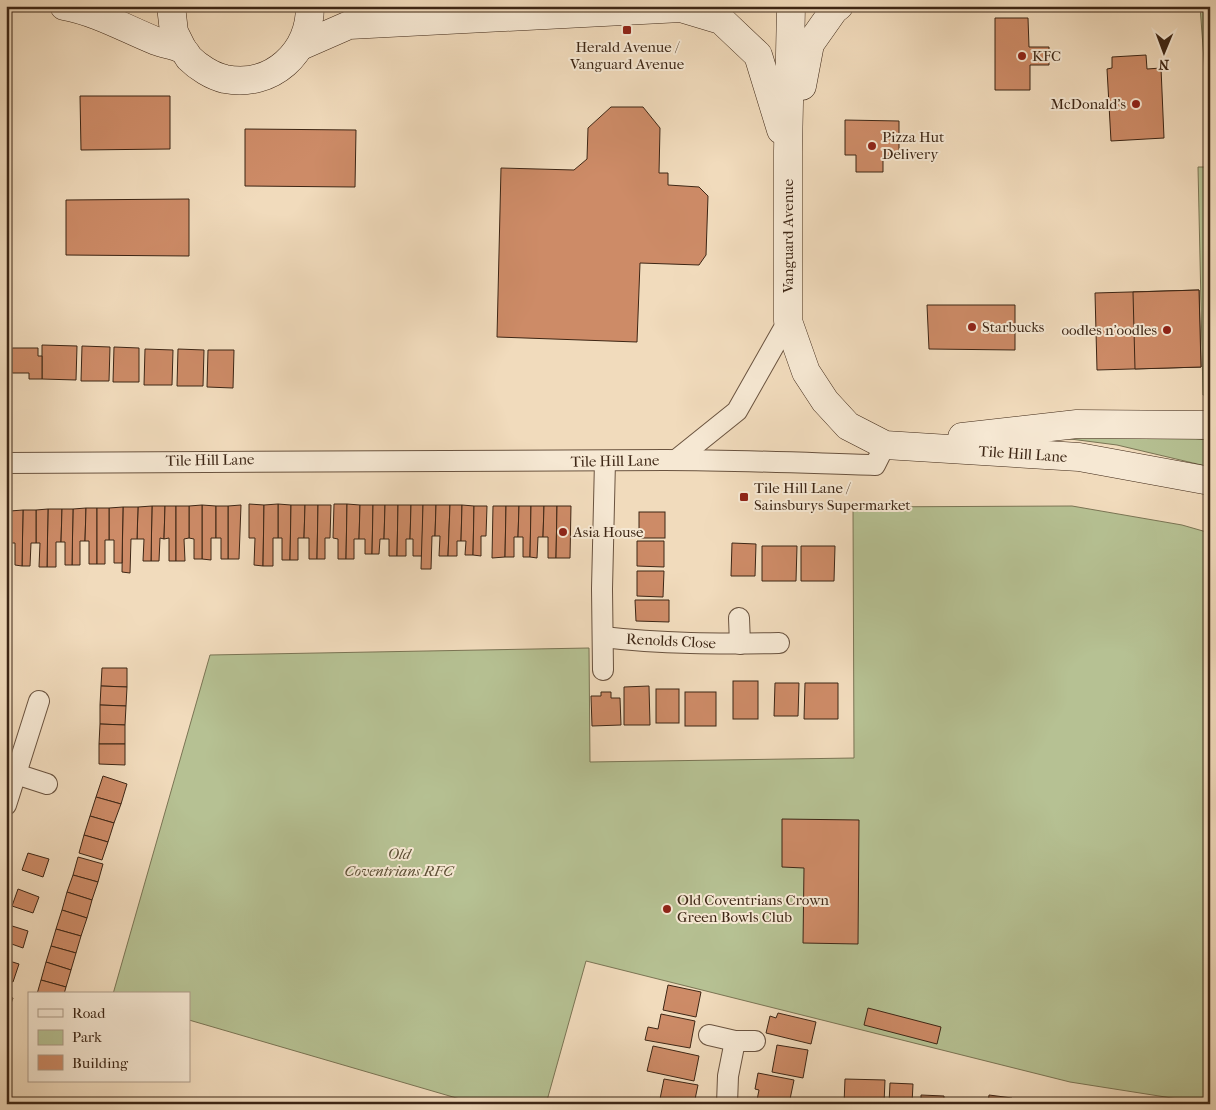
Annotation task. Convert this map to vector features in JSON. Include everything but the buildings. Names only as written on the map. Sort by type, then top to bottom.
[{"type":"main road","points":[[171,6],[174,32],[190,59],[206,71],[225,78],[245,80],[267,75],[286,64],[301,46],[307,33],[310,6]]},
{"type":"main road","points":[[788,151],[791,6]]},
{"type":"main road","points":[[788,151],[810,44],[834,10],[839,6]]},
{"type":"main road","points":[[82,7],[158,42],[183,50]]},
{"type":"main road","points":[[301,46],[349,25],[681,8],[721,20],[758,55],[788,151]]},
{"type":"main road","name":"Vanguard Avenue","points":[[788,151],[788,321],[806,372],[825,401],[848,426],[880,455]]},
{"type":"main road","points":[[880,455],[1077,424],[1210,425]]},
{"type":"main road","name":"Tile Hill Lane","points":[[880,455],[1080,457],[1210,481]]},
{"type":"street","name":"Vanguard Avenue","points":[[676,460],[737,411],[788,321]]},
{"type":"street","name":"Tile Hill Lane","points":[[6,463],[247,460],[605,461],[880,455]]},
{"type":"street","points":[[603,670],[602,588],[605,461]]},
{"type":"street","points":[[739,618],[740,644]]},
{"type":"street","name":"Renolds Close","points":[[603,637],[633,641],[740,644],[780,643]]},
{"type":"street","points":[[6,805],[39,701]]},
{"type":"street","points":[[16,774],[47,784]]},
{"type":"street","points":[[710,1035],[734,1041],[755,1041]]},
{"type":"street","points":[[727,1104],[728,1076],[734,1041]]},
{"type":"green space","points":[[1200,6],[1210,6],[1210,141]]},
{"type":"green space","points":[[1198,167],[1210,167],[1210,395],[1203,395]]},
{"type":"green space","points":[[1163,435],[1210,440],[1210,467],[1117,445],[1055,437]]},
{"type":"green space","name":"Old Coventrians RFC","points":[[1072,506],[1182,525],[1210,533],[1210,1104],[1070,1082],[586,961],[546,1104],[477,1104],[190,1020],[190,992],[114,992],[210,655],[589,648],[590,762],[854,758],[853,507]]},
{"type":"place","name":"Herald Avenue / Vanguard Avenue","points":[[627,30]]},
{"type":"place","name":"KFC","points":[[1022,56]]},
{"type":"place","name":"McDonald's","points":[[1136,104]]},
{"type":"place","name":"Pizza Hut Delivery","points":[[872,146]]},
{"type":"place","name":"Starbucks","points":[[972,327]]},
{"type":"place","name":"oodles n'oodles","points":[[1167,330]]},
{"type":"place","name":"Tile Hill Lane / Sainsburys Supermarket","points":[[744,497]]},
{"type":"place","name":"Asia House","points":[[563,532]]},
{"type":"place","name":"Old Coventrians Crown Green Bowls Club","points":[[667,909]]}]
